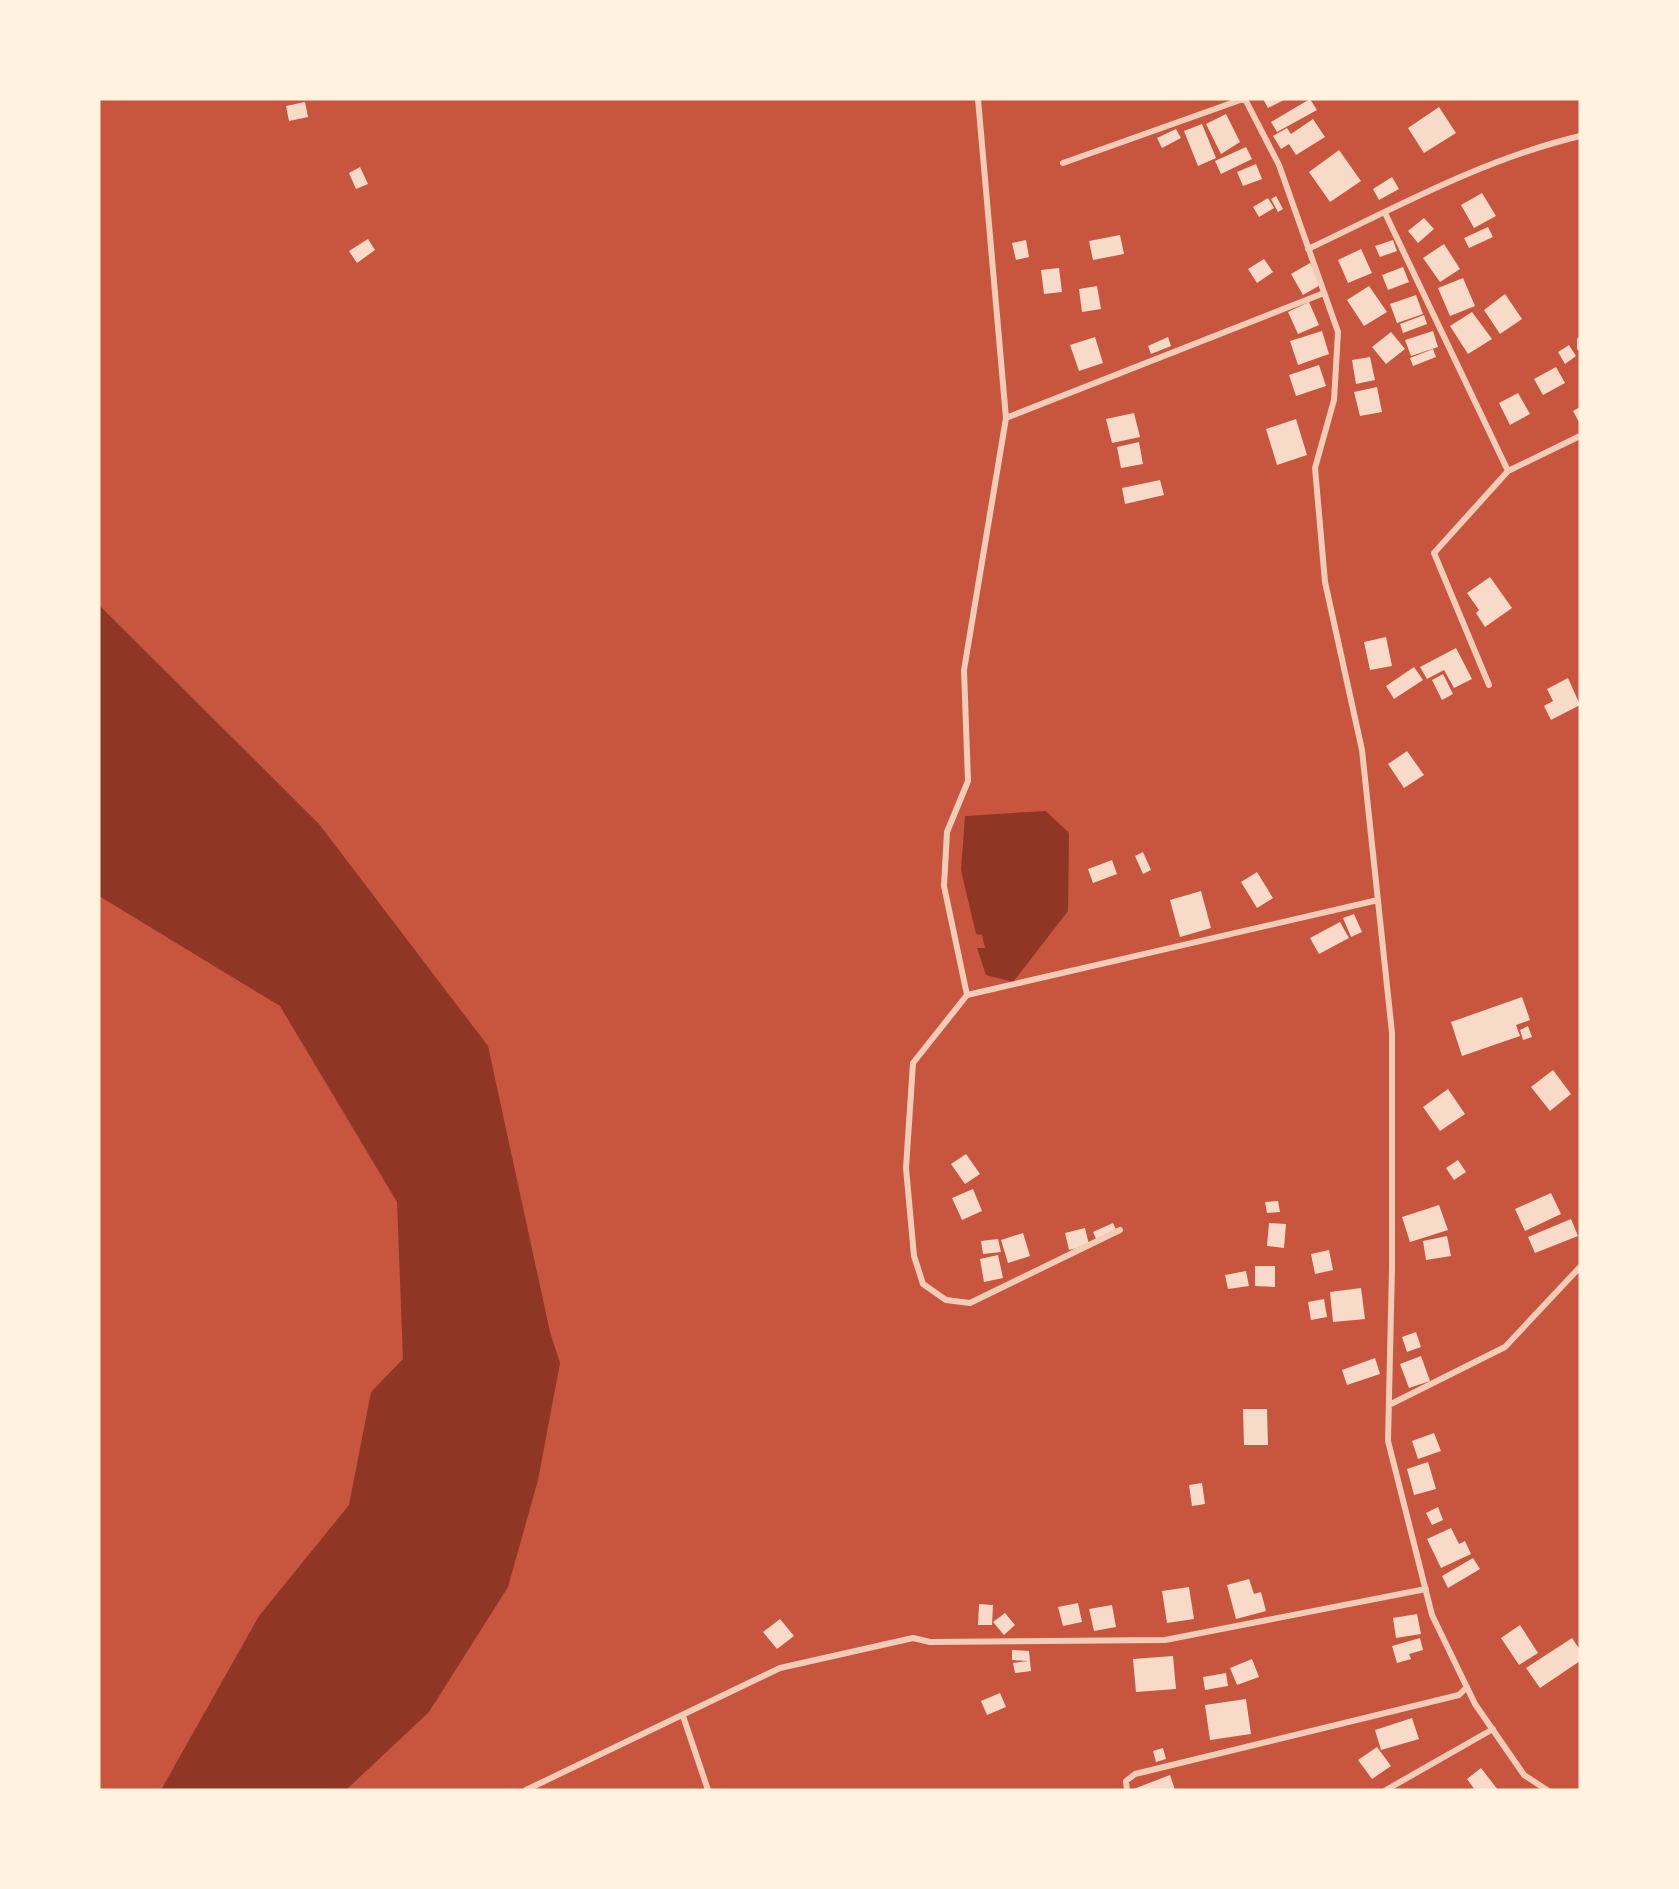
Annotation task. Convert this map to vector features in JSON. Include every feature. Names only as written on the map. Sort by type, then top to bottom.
[{"type":"street","points":[[967,995],[944,886],[947,832],[968,781],[964,670],[1006,418],[978,99]]},
{"type":"street","points":[[1063,163],[1244,99],[1279,165],[1338,332],[1334,400],[1315,468],[1325,582],[1362,750],[1392,1033],[1392,1268],[1388,1442],[1432,1615],[1467,1687],[1493,1730],[1524,1775],[1547,1790]]},
{"type":"street","points":[[1308,249],[1449,182],[1539,146],[1580,136]]},
{"type":"street","points":[[1385,213],[1508,471]]},
{"type":"street","points":[[1006,418],[1324,293]]},
{"type":"street","points":[[1580,340],[1580,348]]},
{"type":"street","points":[[1489,685],[1434,553],[1508,471],[1580,436]]},
{"type":"street","points":[[1120,1230],[970,1303],[946,1300],[923,1284],[914,1256],[906,1168],[913,1063],[967,995],[1378,900]]},
{"type":"street","points":[[1389,1405],[1505,1347],[1580,1267]]},
{"type":"street","points":[[526,1790],[780,1668],[913,1638],[930,1642],[1165,1640],[1426,1589]]},
{"type":"street","points":[[1127,1790],[1126,1781],[1143,1771],[1459,1695],[1467,1687]]},
{"type":"street","points":[[683,1716],[708,1790]]},
{"type":"street","points":[[1386,1790],[1493,1730]]},
{"type":"shaded area","points":[[99,605],[319,824],[488,1046],[550,1332],[560,1363],[538,1480],[508,1587],[429,1712],[346,1790],[161,1790],[259,1616],[349,1505],[371,1392],[403,1359],[397,1202],[280,1006],[99,896]]},
{"type":"shaded area","points":[[1046,811],[1069,833],[1068,911],[1013,982],[986,975],[977,948],[985,948],[982,935],[976,934],[961,870],[965,816]]},
{"type":"building","points":[[1263,99],[1286,99],[1268,108]]},
{"type":"building","points":[[1310,99],[1317,110],[1277,132],[1271,122]]},
{"type":"building","points":[[305,102],[308,117],[289,121],[286,106]]},
{"type":"building","points":[[1439,107],[1456,133],[1424,153],[1408,128]]},
{"type":"building","points":[[1226,114],[1240,142],[1221,154],[1206,124]]},
{"type":"building","points":[[1313,119],[1325,137],[1296,155],[1289,144],[1281,149],[1273,136],[1287,128],[1291,134]]},
{"type":"building","points":[[1202,124],[1216,158],[1198,166],[1184,131]]},
{"type":"building","points":[[1176,129],[1181,138],[1162,148],[1157,138]]},
{"type":"building","points":[[1246,147],[1252,159],[1221,174],[1215,161]]},
{"type":"building","points":[[1339,150],[1361,181],[1330,202],[1309,172]]},
{"type":"building","points":[[1256,164],[1262,179],[1243,186],[1237,172]]},
{"type":"building","points":[[360,167],[368,184],[356,189],[349,173]]},
{"type":"building","points":[[1392,177],[1399,189],[1379,200],[1373,189]]},
{"type":"building","points":[[1482,193],[1496,216],[1474,228],[1461,205]]},
{"type":"building","points":[[1276,196],[1283,209],[1278,212],[1271,199]]},
{"type":"building","points":[[1268,198],[1274,208],[1259,217],[1253,207]]},
{"type":"building","points":[[1424,218],[1434,229],[1418,243],[1408,231]]},
{"type":"building","points":[[1488,227],[1493,237],[1469,248],[1464,238]]},
{"type":"building","points":[[1120,235],[1124,254],[1093,260],[1089,241]]},
{"type":"building","points":[[368,239],[375,250],[357,263],[349,251]]},
{"type":"building","points":[[1026,240],[1029,257],[1016,260],[1012,243]]},
{"type":"building","points":[[1393,240],[1397,251],[1380,257],[1375,246]]},
{"type":"building","points":[[1444,244],[1460,269],[1440,282],[1423,258]]},
{"type":"building","points":[[1361,249],[1372,273],[1348,283],[1338,260]]},
{"type":"building","points":[[1264,259],[1273,272],[1257,283],[1248,269]]},
{"type":"building","points":[[1310,263],[1322,284],[1303,295],[1291,274]]},
{"type":"building","points":[[1403,267],[1409,282],[1388,290],[1382,275]]},
{"type":"building","points":[[1059,268],[1062,292],[1044,294],[1041,270]]},
{"type":"building","points":[[1463,278],[1475,306],[1450,316],[1438,288]]},
{"type":"building","points":[[1097,286],[1101,309],[1082,312],[1079,289]]},
{"type":"building","points":[[1369,286],[1387,312],[1364,326],[1347,300]]},
{"type":"building","points":[[1505,294],[1522,319],[1500,334],[1484,310]]},
{"type":"building","points":[[1416,295],[1423,314],[1397,323],[1390,304]]},
{"type":"building","points":[[1309,302],[1319,325],[1298,334],[1288,312]]},
{"type":"building","points":[[1472,312],[1492,339],[1468,354],[1450,326]]},
{"type":"building","points":[[1424,315],[1427,324],[1403,333],[1400,324]]},
{"type":"building","points":[[1322,331],[1329,354],[1298,365],[1290,341]]},
{"type":"building","points":[[1433,331],[1438,347],[1411,356],[1405,340]]},
{"type":"building","points":[[1391,332],[1405,349],[1386,364],[1372,347]]},
{"type":"building","points":[[1095,337],[1103,363],[1079,371],[1070,345]]},
{"type":"building","points":[[1168,337],[1171,346],[1151,354],[1148,346]]},
{"type":"building","points":[[1569,345],[1576,356],[1565,364],[1558,352]]},
{"type":"building","points":[[1433,349],[1436,357],[1413,366],[1410,358]]},
{"type":"building","points":[[1370,357],[1375,380],[1356,384],[1352,360]]},
{"type":"building","points":[[1319,365],[1326,386],[1296,396],[1289,375]]},
{"type":"building","points":[[1556,367],[1565,383],[1543,395],[1534,379]]},
{"type":"building","points":[[1377,387],[1382,412],[1360,416],[1354,392]]},
{"type":"building","points":[[1518,393],[1530,414],[1510,425],[1499,403]]},
{"type":"building","points":[[1580,407],[1580,424],[1573,411]]},
{"type":"building","points":[[1134,413],[1140,437],[1112,443],[1106,419]]},
{"type":"building","points":[[1296,419],[1307,455],[1277,465],[1266,429]]},
{"type":"building","points":[[1139,442],[1143,464],[1121,468],[1117,447]]},
{"type":"building","points":[[1160,480],[1164,495],[1125,504],[1122,488]]},
{"type":"building","points":[[1490,577],[1512,608],[1485,627],[1476,613],[1479,610],[1467,593]]},
{"type":"building","points":[[1386,637],[1392,666],[1370,670],[1364,642]]},
{"type":"building","points":[[1456,648],[1472,679],[1454,688],[1444,670],[1427,679],[1420,667]]},
{"type":"building","points":[[1414,667],[1423,680],[1394,699],[1386,686]]},
{"type":"building","points":[[1443,674],[1453,694],[1442,700],[1432,680]]},
{"type":"building","points":[[1568,678],[1580,705],[1551,720],[1544,706],[1553,701],[1547,689]]},
{"type":"building","points":[[1407,751],[1424,775],[1404,788],[1388,764]]},
{"type":"building","points":[[1143,852],[1151,870],[1143,874],[1135,856]]},
{"type":"building","points":[[1112,860],[1117,874],[1093,883],[1088,869]]},
{"type":"building","points":[[1257,872],[1273,898],[1257,908],[1241,882]]},
{"type":"building","points":[[1201,891],[1211,928],[1180,937],[1170,900]]},
{"type":"building","points":[[1354,914],[1362,932],[1351,937],[1343,918]]},
{"type":"building","points":[[1340,922],[1349,938],[1319,954],[1310,938]]},
{"type":"building","points":[[1522,997],[1530,1020],[1516,1025],[1520,1036],[1462,1056],[1451,1022]]},
{"type":"building","points":[[1528,1026],[1532,1037],[1523,1040],[1520,1030]]},
{"type":"building","points":[[1553,1070],[1571,1094],[1550,1111],[1531,1087]]},
{"type":"building","points":[[1448,1089],[1465,1114],[1440,1131],[1423,1107]]},
{"type":"building","points":[[966,1154],[980,1174],[965,1184],[951,1164]]},
{"type":"building","points":[[1458,1160],[1466,1172],[1454,1180],[1446,1168]]},
{"type":"building","points":[[973,1189],[982,1211],[962,1220],[952,1198]]},
{"type":"building","points":[[1551,1193],[1561,1214],[1525,1231],[1515,1209]]},
{"type":"building","points":[[1278,1201],[1280,1212],[1267,1213],[1265,1202]]},
{"type":"building","points":[[1439,1205],[1448,1230],[1410,1242],[1402,1217]]},
{"type":"building","points":[[1571,1219],[1578,1236],[1535,1253],[1528,1237]]},
{"type":"building","points":[[1113,1223],[1118,1234],[1098,1243],[1093,1232]]},
{"type":"building","points":[[1269,1223],[1286,1224],[1284,1248],[1267,1246]]},
{"type":"building","points":[[1085,1228],[1089,1245],[1069,1250],[1065,1233]]},
{"type":"building","points":[[1023,1233],[1030,1256],[1008,1263],[1001,1240]]},
{"type":"building","points":[[1447,1236],[1451,1256],[1426,1260],[1423,1241]]},
{"type":"building","points":[[998,1239],[1001,1252],[983,1254],[981,1241]]},
{"type":"building","points":[[1329,1250],[1333,1270],[1315,1274],[1311,1254]]},
{"type":"building","points":[[998,1255],[1003,1278],[984,1282],[980,1259]]},
{"type":"building","points":[[1255,1266],[1275,1266],[1275,1287],[1255,1286]]},
{"type":"building","points":[[1246,1271],[1249,1286],[1228,1289],[1225,1275]]},
{"type":"building","points":[[1361,1288],[1365,1319],[1333,1322],[1330,1292]]},
{"type":"building","points":[[1324,1299],[1327,1317],[1311,1320],[1308,1302]]},
{"type":"building","points":[[1416,1332],[1421,1347],[1407,1352],[1402,1337]]},
{"type":"building","points":[[1421,1356],[1430,1381],[1409,1388],[1400,1364]]},
{"type":"building","points":[[1375,1358],[1380,1374],[1347,1385],[1342,1370]]},
{"type":"building","points":[[1243,1409],[1267,1409],[1268,1445],[1244,1445]]},
{"type":"building","points":[[1434,1433],[1441,1451],[1418,1459],[1412,1441]]},
{"type":"building","points":[[1428,1462],[1436,1489],[1414,1495],[1407,1469]]},
{"type":"building","points":[[1202,1483],[1205,1504],[1192,1506],[1189,1485]]},
{"type":"building","points":[[1438,1507],[1443,1520],[1432,1525],[1426,1513]]},
{"type":"building","points":[[1451,1528],[1459,1544],[1465,1541],[1471,1554],[1441,1568],[1427,1539]]},
{"type":"building","points":[[1473,1558],[1480,1569],[1448,1588],[1442,1576]]},
{"type":"building","points":[[1249,1579],[1254,1594],[1261,1592],[1266,1611],[1236,1619],[1227,1585]]},
{"type":"building","points":[[1189,1587],[1194,1619],[1167,1623],[1162,1591]]},
{"type":"building","points":[[1078,1603],[1082,1622],[1063,1626],[1058,1607]]},
{"type":"building","points":[[979,1604],[993,1605],[992,1625],[978,1625]]},
{"type":"building","points":[[1112,1605],[1116,1627],[1094,1631],[1089,1609]]},
{"type":"building","points":[[1005,1613],[1015,1625],[1004,1635],[993,1622]]},
{"type":"building","points":[[1417,1614],[1421,1634],[1396,1638],[1393,1618]]},
{"type":"building","points":[[780,1619],[794,1636],[777,1649],[763,1632]]},
{"type":"building","points":[[1520,1625],[1538,1653],[1519,1665],[1501,1638]]},
{"type":"building","points":[[1420,1638],[1423,1650],[1409,1654],[1411,1659],[1397,1663],[1392,1646]]},
{"type":"building","points":[[1572,1638],[1580,1650],[1580,1661],[1540,1688],[1526,1668]]},
{"type":"building","points":[[1012,1650],[1029,1651],[1031,1671],[1015,1673],[1013,1663],[1028,1661],[1012,1660]]},
{"type":"building","points":[[1173,1656],[1176,1689],[1136,1692],[1133,1659]]},
{"type":"building","points":[[1252,1659],[1259,1677],[1237,1685],[1230,1668]]},
{"type":"building","points":[[1226,1673],[1228,1686],[1205,1690],[1203,1677]]},
{"type":"building","points":[[1000,1693],[1006,1707],[987,1715],[981,1701]]},
{"type":"building","points":[[1246,1699],[1251,1734],[1210,1740],[1205,1705]]},
{"type":"building","points":[[1412,1718],[1419,1739],[1381,1750],[1375,1730]]},
{"type":"building","points":[[1377,1747],[1391,1766],[1372,1779],[1358,1760]]},
{"type":"building","points":[[1163,1748],[1166,1759],[1156,1762],[1153,1751]]},
{"type":"building","points":[[1481,1768],[1498,1790],[1475,1790],[1467,1779]]},
{"type":"building","points":[[1170,1775],[1175,1790],[1131,1790]]}]
